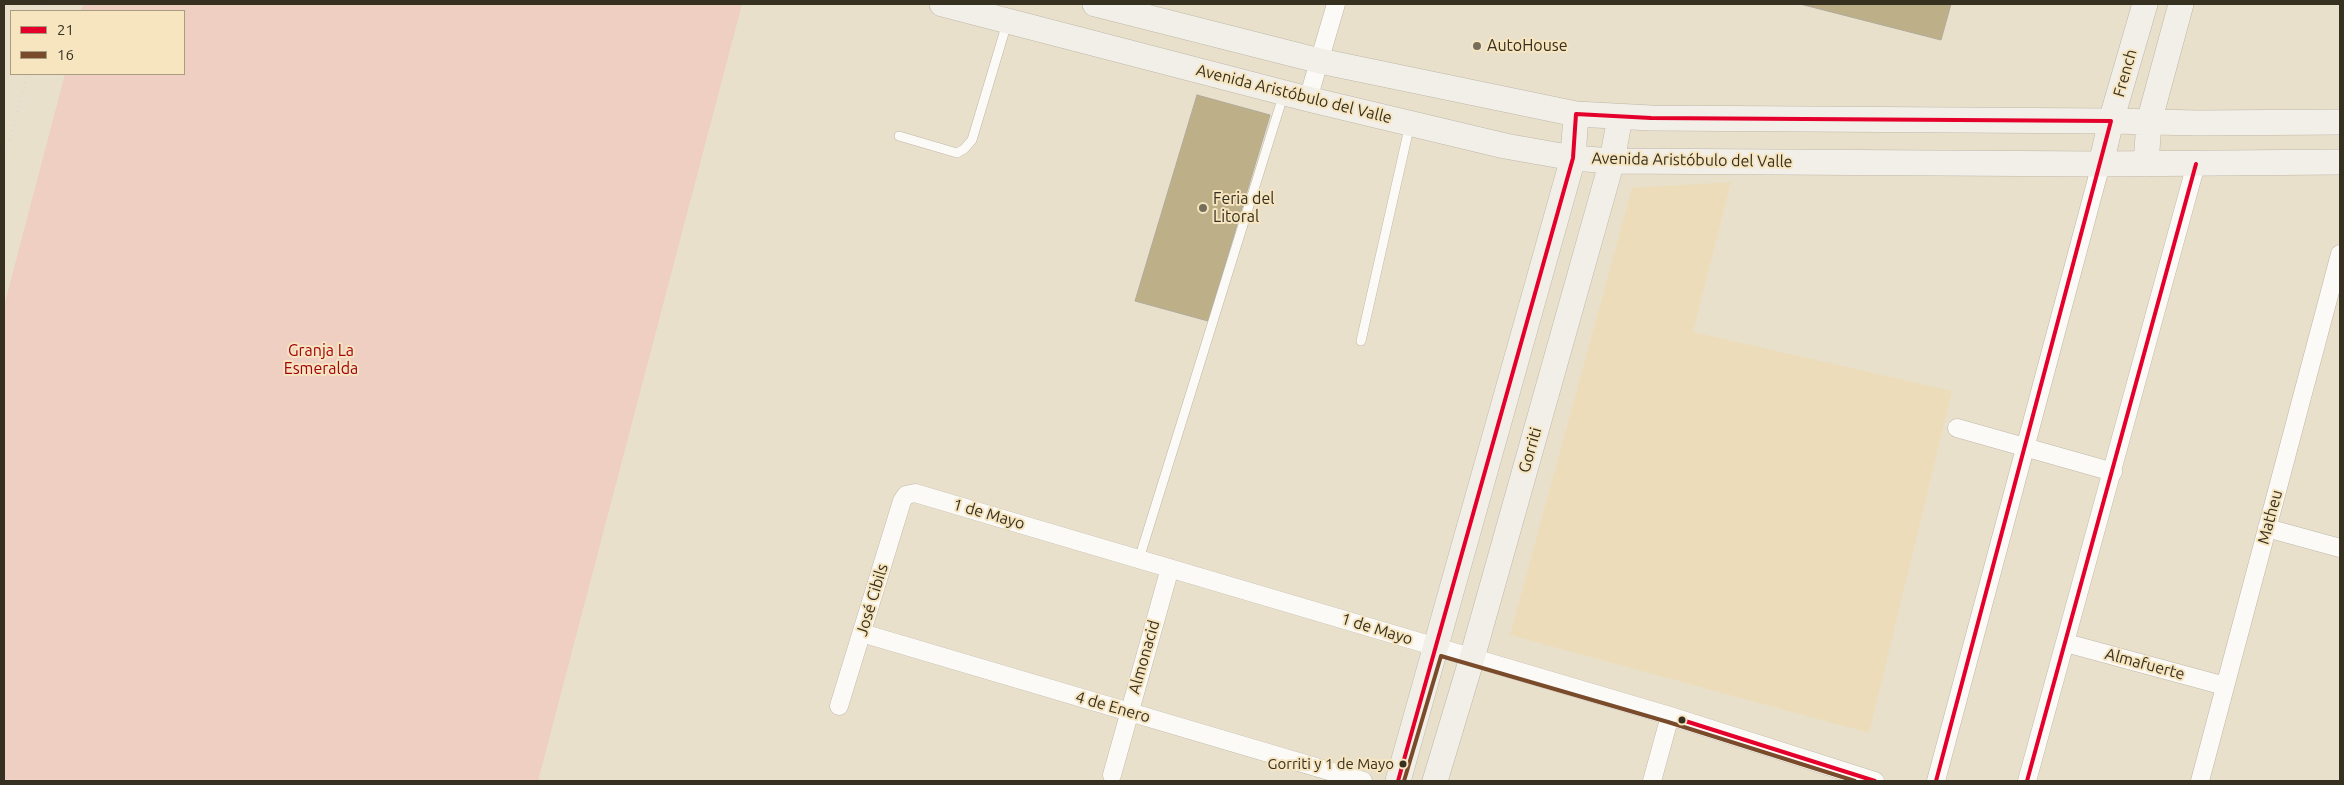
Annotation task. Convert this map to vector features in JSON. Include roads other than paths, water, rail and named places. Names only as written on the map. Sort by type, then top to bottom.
[{"type":"main road","name":"Avenida Aristóbulo del Valle","points":[[942,4],[1308,99],[1505,146],[1573,158],[1612,161],[2101,164],[2340,162]]},
{"type":"main road","points":[[1095,4],[1320,60],[1576,114],[1620,117],[2340,122]]},
{"type":"main road","name":"French","points":[[2101,164],[2111,121],[2145,4]]},
{"type":"main road","points":[[2146,164],[2149,122],[2181,4]]},
{"type":"main road","points":[[1398,781],[1437,648],[1573,158],[1576,114]]},
{"type":"main road","name":"Gorriti","points":[[1435,781],[1472,658],[1612,161],[1620,117]]},
{"type":"street","points":[[1308,99],[1336,4]]},
{"type":"street","name":"French","points":[[1936,781],[2101,164]]},
{"type":"street","points":[[2027,781],[2196,164]]},
{"type":"street","name":"Matheu","points":[[2200,781],[2340,254]]},
{"type":"street","points":[[1957,428],[2113,472]]},
{"type":"street","name":"1 de Mayo","points":[[906,495],[915,493],[1170,568],[1670,716],[1875,781]]},
{"type":"street","name":"José Cibils","points":[[839,706],[902,501],[906,495]]},
{"type":"street","points":[[2267,528],[2340,548]]},
{"type":"street","name":"Almonacid","points":[[1112,775],[1128,712],[1170,568]]},
{"type":"street","name":"4 de Enero","points":[[862,633],[1363,781]]},
{"type":"street","name":"Almafuerte","points":[[2066,642],[2225,686]]},
{"type":"street","points":[[1652,781],[1670,716]]},
{"type":"lane","points":[[899,136],[957,152],[964,149],[972,140],[1008,20]]},
{"type":"lane","points":[[1139,559],[1284,92]]},
{"type":"lane","points":[[1362,341],[1410,123]]},
{"type":"place","name":"AutoHouse","points":[[1477,46]]},
{"type":"place","name":"Feria del Litoral","points":[[1203,208]]},
{"type":"place","name":"Gorriti y 1 de Mayo","points":[[1403,764]]},
{"type":"park label","name":"Granja La Esmeralda","points":[[321,360]]}]
